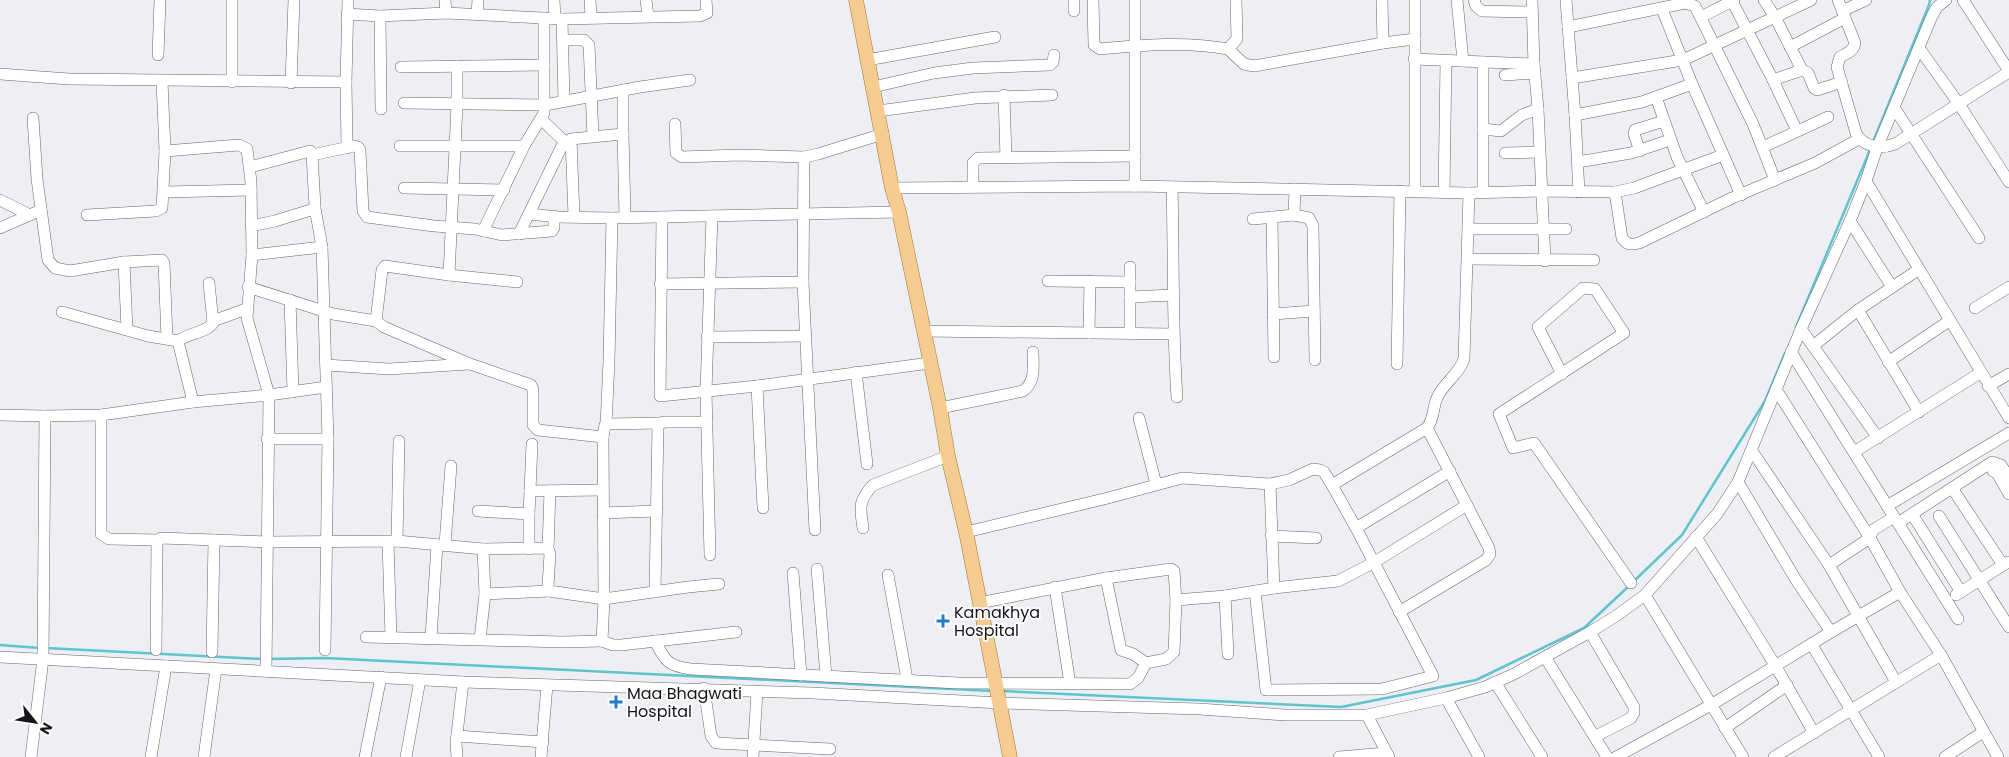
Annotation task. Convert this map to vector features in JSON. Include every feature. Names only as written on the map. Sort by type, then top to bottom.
[{"type":"main road","points":[[856,0],[892,188],[899,212],[940,408],[948,456],[966,532],[1010,757]]},
{"type":"street","points":[[158,55],[160,0]]},
{"type":"street","points":[[232,0],[232,82]]},
{"type":"street","points":[[291,83],[294,0]]},
{"type":"street","points":[[347,148],[348,0]]},
{"type":"street","points":[[445,0],[446,13]]},
{"type":"street","points":[[476,14],[478,0]]},
{"type":"street","points":[[483,231],[524,146],[541,119],[545,105],[544,65],[554,18],[554,0]]},
{"type":"street","points":[[590,0],[591,17]]},
{"type":"street","points":[[646,0],[648,16]]},
{"type":"street","points":[[347,14],[380,16],[446,13],[554,18],[704,15],[708,9],[706,0]]},
{"type":"street","points":[[1093,0],[1094,45],[1100,49],[1193,45],[1228,49],[1244,64],[1254,66],[1383,43],[1415,40]]},
{"type":"street","points":[[1135,0],[1135,186]]},
{"type":"street","points":[[1228,49],[1237,40],[1236,0]]},
{"type":"street","points":[[1382,0],[1383,43]]},
{"type":"street","points":[[1414,191],[1415,0]]},
{"type":"street","points":[[1457,0],[1463,61]]},
{"type":"street","points":[[1474,0],[1478,9],[1482,11],[1532,6],[1545,261]]},
{"type":"street","points":[[1566,0],[1576,115],[1579,192]]},
{"type":"street","points":[[1645,0],[1646,12]]},
{"type":"street","points":[[1701,17],[1733,0],[1796,131]]},
{"type":"street","points":[[1764,0],[1775,17],[1802,70],[1808,73],[1814,88],[1817,90],[1842,82]]},
{"type":"street","points":[[1572,78],[1684,60],[1811,0]]},
{"type":"street","points":[[1790,47],[1842,10],[1866,0]]},
{"type":"street","points":[[655,641],[666,660],[679,668],[908,679],[958,683],[997,691],[1285,715],[1367,715],[1446,698],[1495,682],[1590,632],[1644,595],[1716,514],[1738,482],[1777,391],[1791,352],[1866,181],[1868,144],[1895,109],[1937,7],[1945,0]]},
{"type":"street","points":[[1615,192],[1622,238],[1631,245],[1639,243],[1741,194],[1776,180],[1868,144],[1895,144],[1912,135],[2009,71],[1963,0]]},
{"type":"street","points":[[1568,27],[1690,3],[1695,6],[1741,98],[1776,180]]},
{"type":"street","points":[[1662,9],[1692,84],[1741,194]]},
{"type":"street","points":[[1842,10],[1855,43],[1854,47],[1840,57],[1837,62],[1856,133],[1868,144]]},
{"type":"street","points":[[380,16],[381,109]]},
{"type":"street","points":[[554,18],[562,40],[564,101]]},
{"type":"street","points":[[868,60],[995,37]]},
{"type":"street","points":[[562,40],[587,42],[592,96],[593,136]]},
{"type":"street","points":[[1919,48],[1959,104],[2009,182]]},
{"type":"street","points":[[873,87],[934,73],[973,68],[1050,65],[1053,62],[1054,55]]},
{"type":"street","points":[[1414,59],[1483,62],[1534,68]]},
{"type":"street","points":[[1444,192],[1446,61]]},
{"type":"street","points":[[1483,62],[1483,193]]},
{"type":"street","points":[[401,67],[544,65]]},
{"type":"street","points":[[449,275],[457,66]]},
{"type":"street","points":[[1505,75],[1534,68]]},
{"type":"street","points":[[1773,80],[1802,70]]},
{"type":"street","points":[[0,74],[69,79],[291,83],[346,82]]},
{"type":"street","points":[[404,103],[545,105],[623,90],[690,80]]},
{"type":"street","points":[[87,215],[160,210],[163,205],[165,151],[162,81]]},
{"type":"street","points":[[1576,115],[1624,106],[1692,84]]},
{"type":"street","points":[[623,90],[625,217]]},
{"type":"street","points":[[878,111],[950,100],[1004,95],[1052,94]]},
{"type":"street","points":[[1004,95],[1006,158]]},
{"type":"street","points":[[1656,97],[1670,140],[1704,212]]},
{"type":"street","points":[[1483,129],[1501,130],[1522,115],[1538,109]]},
{"type":"street","points":[[1895,109],[1979,238]]},
{"type":"street","points":[[33,118],[35,212],[48,260],[55,268],[70,271],[124,262],[160,259],[163,261],[173,340],[193,402]]},
{"type":"street","points":[[1763,148],[1796,131],[1828,118]]},
{"type":"street","points":[[541,119],[568,141],[574,216]]},
{"type":"street","points":[[1640,151],[1634,134],[1635,130],[1664,121]]},
{"type":"street","points":[[675,124],[676,153],[682,157],[739,155],[804,157],[882,134]]},
{"type":"street","points":[[568,141],[593,136],[623,134]]},
{"type":"street","points":[[1578,162],[1640,151],[1670,140]]},
{"type":"street","points":[[519,234],[568,141]]},
{"type":"street","points":[[165,151],[243,146],[248,151],[252,255],[246,309],[248,325],[269,395],[267,439],[266,664]]},
{"type":"street","points":[[312,155],[357,146],[360,150],[363,211],[367,217],[502,235],[552,231],[554,228],[554,216]]},
{"type":"street","points":[[400,146],[524,146]]},
{"type":"street","points":[[250,167],[310,151],[312,155],[314,208],[322,247],[322,311],[328,438],[325,650]]},
{"type":"street","points":[[1505,153],[1539,152]]},
{"type":"street","points":[[892,188],[1135,186],[1400,190],[1469,193],[1541,191],[1615,192],[1634,188],[1684,171],[1723,155]]},
{"type":"street","points":[[973,187],[973,163],[978,158],[1136,156]]},
{"type":"street","points":[[804,157],[803,282],[815,530]]},
{"type":"street","points":[[1866,181],[1980,373],[2009,418]]},
{"type":"street","points":[[1172,187],[1173,334],[1176,397]]},
{"type":"street","points":[[404,188],[504,190]]},
{"type":"street","points":[[1294,189],[1294,215]]},
{"type":"street","points":[[164,192],[251,190]]},
{"type":"street","points":[[1397,364],[1400,190]]},
{"type":"street","points":[[1332,485],[1427,428],[1435,413],[1437,399],[1461,368],[1464,359],[1469,193]]},
{"type":"street","points":[[0,200],[35,212]]},
{"type":"street","points":[[252,226],[275,221],[314,208]]},
{"type":"street","points":[[0,228],[35,212]]},
{"type":"street","points":[[530,214],[612,218],[899,212]]},
{"type":"street","points":[[1253,219],[1294,215],[1309,218],[1313,226],[1315,360]]},
{"type":"street","points":[[710,555],[706,391],[712,216]]},
{"type":"street","points":[[662,217],[659,395],[662,397],[930,363]]},
{"type":"street","points":[[1272,217],[1274,357]]},
{"type":"street","points":[[602,641],[604,599],[603,437],[606,425],[610,361],[612,218]]},
{"type":"street","points":[[1850,221],[1892,287]]},
{"type":"street","points":[[1469,229],[1566,229]]},
{"type":"street","points":[[252,255],[322,247]]},
{"type":"street","points":[[1468,259],[1594,260]]},
{"type":"street","points":[[124,262],[127,330]]},
{"type":"street","points":[[376,321],[382,270],[385,266],[517,282]]},
{"type":"street","points":[[1130,267],[1130,333]]},
{"type":"street","points":[[1813,346],[1858,310],[1918,270]]},
{"type":"street","points":[[1048,281],[1130,282]]},
{"type":"street","points":[[660,284],[803,282]]},
{"type":"street","points":[[1089,332],[1090,282]]},
{"type":"street","points":[[62,312],[127,330],[173,340],[209,328],[213,321],[209,283]]},
{"type":"street","points":[[248,287],[344,317],[376,321],[384,327],[470,364],[531,385],[533,390],[533,425],[538,430],[603,437]]},
{"type":"street","points":[[1975,308],[2009,287]]},
{"type":"street","points":[[1562,374],[1538,327],[1583,288],[1595,289],[1624,333],[1562,374],[1499,414],[1513,448],[1534,443],[1631,583]]},
{"type":"street","points":[[1130,296],[1173,295]]},
{"type":"street","points":[[290,300],[293,392]]},
{"type":"street","points":[[213,321],[246,309]]},
{"type":"street","points":[[1858,310],[1919,412]]},
{"type":"street","points":[[1273,314],[1314,311]]},
{"type":"street","points":[[1888,362],[1949,321]]},
{"type":"street","points":[[1801,329],[1878,438]]},
{"type":"street","points":[[924,331],[1173,334]]},
{"type":"street","points":[[707,337],[806,336]]},
{"type":"street","points":[[940,408],[1024,391],[1029,387],[1032,380],[1033,352]]},
{"type":"street","points":[[1791,352],[1958,619]]},
{"type":"street","points":[[326,365],[389,369],[470,364]]},
{"type":"street","points":[[856,372],[867,464]]},
{"type":"street","points":[[1854,452],[1980,373]]},
{"type":"street","points":[[1988,386],[2009,374]]},
{"type":"street","points":[[757,386],[763,508]]},
{"type":"street","points":[[0,415],[101,415],[193,402],[269,395],[326,387]]},
{"type":"street","points":[[1777,391],[1870,538],[1900,592],[1941,655],[1998,757]]},
{"type":"street","points":[[101,415],[101,534],[109,539],[158,540],[161,538],[267,542],[392,541],[483,549],[548,549]]},
{"type":"street","points":[[31,757],[43,653],[44,416]]},
{"type":"street","points":[[1139,418],[1156,484]]},
{"type":"street","points":[[606,425],[707,422]]},
{"type":"street","points":[[655,591],[658,429],[660,423]]},
{"type":"street","points":[[1399,612],[1486,560],[1490,554],[1489,548],[1468,505],[1427,428]]},
{"type":"street","points":[[1887,506],[2009,433]]},
{"type":"street","points":[[267,439],[328,438]]},
{"type":"street","points":[[391,637],[392,541],[399,441]]},
{"type":"street","points":[[529,549],[532,444]]},
{"type":"street","points":[[1988,444],[1997,474],[2009,494]]},
{"type":"street","points":[[1752,451],[1829,565],[1896,682]]},
{"type":"street","points":[[863,528],[860,503],[864,494],[873,485],[948,456]]},
{"type":"street","points":[[1829,565],[1870,538],[1873,530],[1914,517],[1995,467],[2001,465],[2009,478]]},
{"type":"street","points":[[431,637],[451,466]]},
{"type":"street","points":[[966,532],[1182,478],[1194,477],[1270,484],[1289,480],[1313,470],[1320,470],[1324,472],[1356,528],[1433,676],[1382,689],[1266,690],[1255,591]]},
{"type":"street","points":[[1356,528],[1450,471]]},
{"type":"street","points":[[1738,482],[1796,580],[1831,632]]},
{"type":"street","points":[[1270,484],[1274,588]]},
{"type":"street","points":[[530,491],[603,490]]},
{"type":"street","points":[[549,591],[550,491]]},
{"type":"street","points":[[1946,601],[2006,563],[1954,491]]},
{"type":"street","points":[[1176,601],[1338,581],[1373,563],[1468,505]]},
{"type":"street","points":[[478,511],[529,514]]},
{"type":"street","points":[[603,513],[657,511]]},
{"type":"street","points":[[1940,516],[2008,624]]},
{"type":"street","points":[[1914,517],[1961,592]]},
{"type":"street","points":[[1271,536],[1316,538]]},
{"type":"street","points":[[1696,537],[1775,665],[1814,733]]},
{"type":"street","points":[[156,650],[158,540]]},
{"type":"street","points":[[212,652],[214,540]]},
{"type":"street","points":[[480,639],[484,594],[483,549]]},
{"type":"street","points":[[817,569],[826,676]]},
{"type":"street","points":[[0,657],[43,653],[166,666],[216,669],[266,664],[420,680],[704,688],[757,692],[812,692],[997,691],[1070,684],[1130,684],[1138,678],[1146,663],[1166,658],[1174,652],[1176,601],[1174,571],[1171,569],[1055,587],[979,603]]},
{"type":"street","points":[[793,573],[801,675]]},
{"type":"street","points":[[888,575],[908,679]]},
{"type":"street","points":[[1106,578],[1121,650],[1133,654],[1146,663]]},
{"type":"street","points":[[484,594],[549,591],[604,599],[719,584]]},
{"type":"street","points":[[1055,587],[1070,684]]},
{"type":"street","points":[[1616,757],[1711,705],[1900,592]]},
{"type":"street","points":[[1644,595],[1743,757]]},
{"type":"street","points":[[1225,596],[1228,654]]},
{"type":"street","points":[[366,636],[602,641],[613,645],[736,632]]},
{"type":"street","points":[[1590,632],[1634,707],[1634,713],[1631,718],[1596,736]]},
{"type":"street","points":[[1812,644],[1874,755]]},
{"type":"street","points":[[1774,757],[1941,655]]},
{"type":"street","points":[[1544,656],[1596,736],[1607,757]]},
{"type":"street","points":[[151,757],[166,666]]},
{"type":"street","points":[[204,757],[216,669]]},
{"type":"street","points":[[366,757],[381,677]]},
{"type":"street","points":[[406,757],[420,680]]},
{"type":"street","points":[[457,757],[457,736],[463,682]]},
{"type":"street","points":[[1495,682],[1542,757]]},
{"type":"street","points":[[541,757],[547,684]]},
{"type":"street","points":[[1725,728],[1787,685]]},
{"type":"street","points":[[704,688],[711,736],[716,743],[753,744],[802,752],[830,749]]},
{"type":"street","points":[[753,757],[757,692]]},
{"type":"street","points":[[1446,698],[1478,757]]},
{"type":"street","points":[[1339,757],[1388,755],[1367,715]]},
{"type":"street","points":[[1945,757],[1983,732]]},
{"type":"street","points":[[457,736],[543,742]]},
{"type":"waterway","points":[[1873,142],[1930,0]]},
{"type":"waterway","points":[[1796,327],[1870,150]]},
{"type":"waterway","points":[[1634,581],[1682,535],[1765,401],[1785,353]]},
{"type":"waterway","points":[[1002,691],[1341,707],[1476,680],[1584,628],[1630,585]]},
{"type":"waterway","points":[[0,645],[40,648]]},
{"type":"waterway","points":[[46,648],[262,659]]},
{"type":"waterway","points":[[270,659],[325,658],[992,691]]},
{"type":"place","name":"Kamakhya Hospital","points":[[943,621]]},
{"type":"place","name":"Maa Bhagwati Hospital","points":[[616,702]]}]
